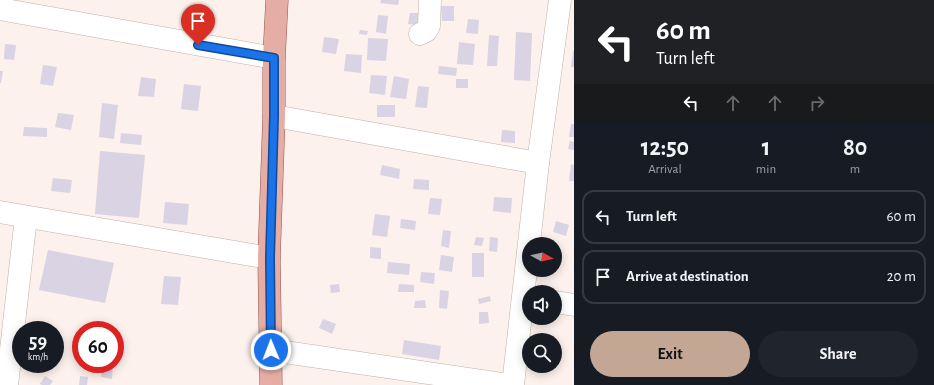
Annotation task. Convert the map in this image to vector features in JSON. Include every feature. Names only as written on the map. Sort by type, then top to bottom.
[{"type":"main road","points":[[272,385],[270,258],[274,58],[277,0]]},
{"type":"street","points":[[420,34],[426,32],[429,26],[430,0]]},
{"type":"street","points":[[527,285],[538,163],[560,0]]},
{"type":"street","points":[[0,9],[274,58]]},
{"type":"street","points":[[274,116],[538,163]]},
{"type":"street","points":[[0,212],[270,258]]},
{"type":"street","points":[[7,385],[26,217]]},
{"type":"street","points":[[562,303],[574,305]]},
{"type":"street","points":[[513,385],[522,325]]},
{"type":"street","points":[[271,350],[510,385]]},
{"type":"building","points":[[381,0],[399,0],[398,5],[380,3]]},
{"type":"building","points":[[441,6],[454,6],[454,21],[442,21]]},
{"type":"building","points":[[410,13],[422,13],[422,25],[408,24]]},
{"type":"building","points":[[378,15],[388,16],[386,34],[376,32]]},
{"type":"building","points":[[468,19],[479,20],[478,34],[466,33]]},
{"type":"building","points":[[360,30],[368,31],[367,35],[359,34]]},
{"type":"building","points":[[516,32],[532,33],[530,81],[514,80]]},
{"type":"building","points":[[489,35],[499,36],[497,66],[487,66]]},
{"type":"building","points":[[324,37],[339,39],[336,54],[322,52]]},
{"type":"building","points":[[368,38],[388,39],[386,61],[367,60]]},
{"type":"building","points":[[459,42],[475,44],[473,65],[457,64]]},
{"type":"building","points":[[5,44],[16,45],[14,60],[4,59]]},
{"type":"building","points":[[573,51],[574,67],[571,67]]},
{"type":"building","points":[[346,54],[362,55],[361,73],[344,71]]},
{"type":"building","points":[[43,65],[57,67],[53,86],[40,84]]},
{"type":"building","points":[[439,66],[457,68],[456,76],[438,74]]},
{"type":"building","points":[[0,71],[3,71],[1,83],[0,83]]},
{"type":"building","points":[[371,75],[387,76],[385,95],[369,93]]},
{"type":"building","points":[[394,76],[409,79],[406,99],[390,97]]},
{"type":"building","points":[[141,77],[156,79],[154,97],[138,96]]},
{"type":"building","points":[[456,79],[468,79],[468,88],[456,88]]},
{"type":"building","points":[[184,84],[201,86],[198,111],[181,109]]},
{"type":"building","points":[[418,86],[429,87],[427,108],[415,107]]},
{"type":"building","points":[[102,103],[118,105],[114,139],[99,137]]},
{"type":"building","points":[[377,105],[395,105],[395,117],[377,117]]},
{"type":"building","points":[[58,113],[74,115],[71,130],[55,127]]},
{"type":"building","points":[[571,124],[574,124],[574,137],[569,137]]},
{"type":"building","points":[[24,127],[47,128],[47,137],[23,136]]},
{"type":"building","points":[[502,130],[515,131],[515,143],[501,142]]},
{"type":"building","points":[[121,133],[142,135],[141,145],[120,143]]},
{"type":"building","points":[[570,141],[574,142],[574,150],[568,149]]},
{"type":"building","points":[[100,151],[145,155],[139,218],[95,214]]},
{"type":"building","points":[[571,164],[574,165],[574,181],[569,181]]},
{"type":"building","points":[[382,165],[400,169],[399,179],[380,175]]},
{"type":"building","points":[[53,178],[72,180],[70,193],[51,191]]},
{"type":"building","points":[[414,179],[429,180],[429,190],[413,189]]},
{"type":"building","points":[[494,197],[512,198],[511,213],[493,211]]},
{"type":"building","points":[[430,198],[442,199],[440,215],[428,214]]},
{"type":"building","points":[[165,202],[189,204],[187,225],[163,223]]},
{"type":"building","points":[[375,214],[390,216],[387,237],[372,235]]},
{"type":"building","points":[[401,219],[416,221],[415,230],[400,228]]},
{"type":"building","points":[[556,221],[569,225],[566,236],[553,232]]},
{"type":"building","points":[[443,230],[451,231],[449,248],[441,246]]},
{"type":"building","points":[[476,237],[484,238],[482,246],[474,245]]},
{"type":"building","points":[[490,237],[498,238],[497,252],[489,251]]},
{"type":"building","points":[[370,247],[381,248],[381,259],[370,258]]},
{"type":"building","points":[[48,250],[114,263],[105,303],[39,290]]},
{"type":"building","points":[[472,253],[484,253],[484,277],[472,277]]},
{"type":"building","points":[[441,255],[454,257],[452,272],[439,270]]},
{"type":"building","points":[[388,262],[410,264],[409,275],[387,273]]},
{"type":"building","points":[[421,272],[435,273],[434,284],[420,282]]},
{"type":"building","points":[[164,276],[181,277],[178,305],[161,304]]},
{"type":"building","points":[[339,284],[340,292],[331,293],[330,285]]},
{"type":"building","points":[[399,284],[414,285],[414,292],[398,292]]},
{"type":"building","points":[[440,290],[449,291],[447,309],[439,308]]},
{"type":"building","points":[[490,296],[491,301],[479,304],[478,299]]},
{"type":"building","points":[[425,300],[426,308],[414,308],[415,301]]},
{"type":"building","points":[[479,312],[488,312],[489,323],[479,324]]},
{"type":"building","points":[[323,319],[336,324],[332,334],[319,328]]},
{"type":"building","points":[[404,340],[441,346],[439,360],[402,354]]},
{"type":"building","points":[[102,373],[112,373],[112,379],[101,377]]},
{"type":"building","points":[[45,376],[53,381],[50,385],[40,384]]},
{"type":"building","points":[[80,376],[88,377],[87,385],[79,385]]},
{"type":"route","points":[[198,45],[274,58],[270,258],[271,350]]}]
